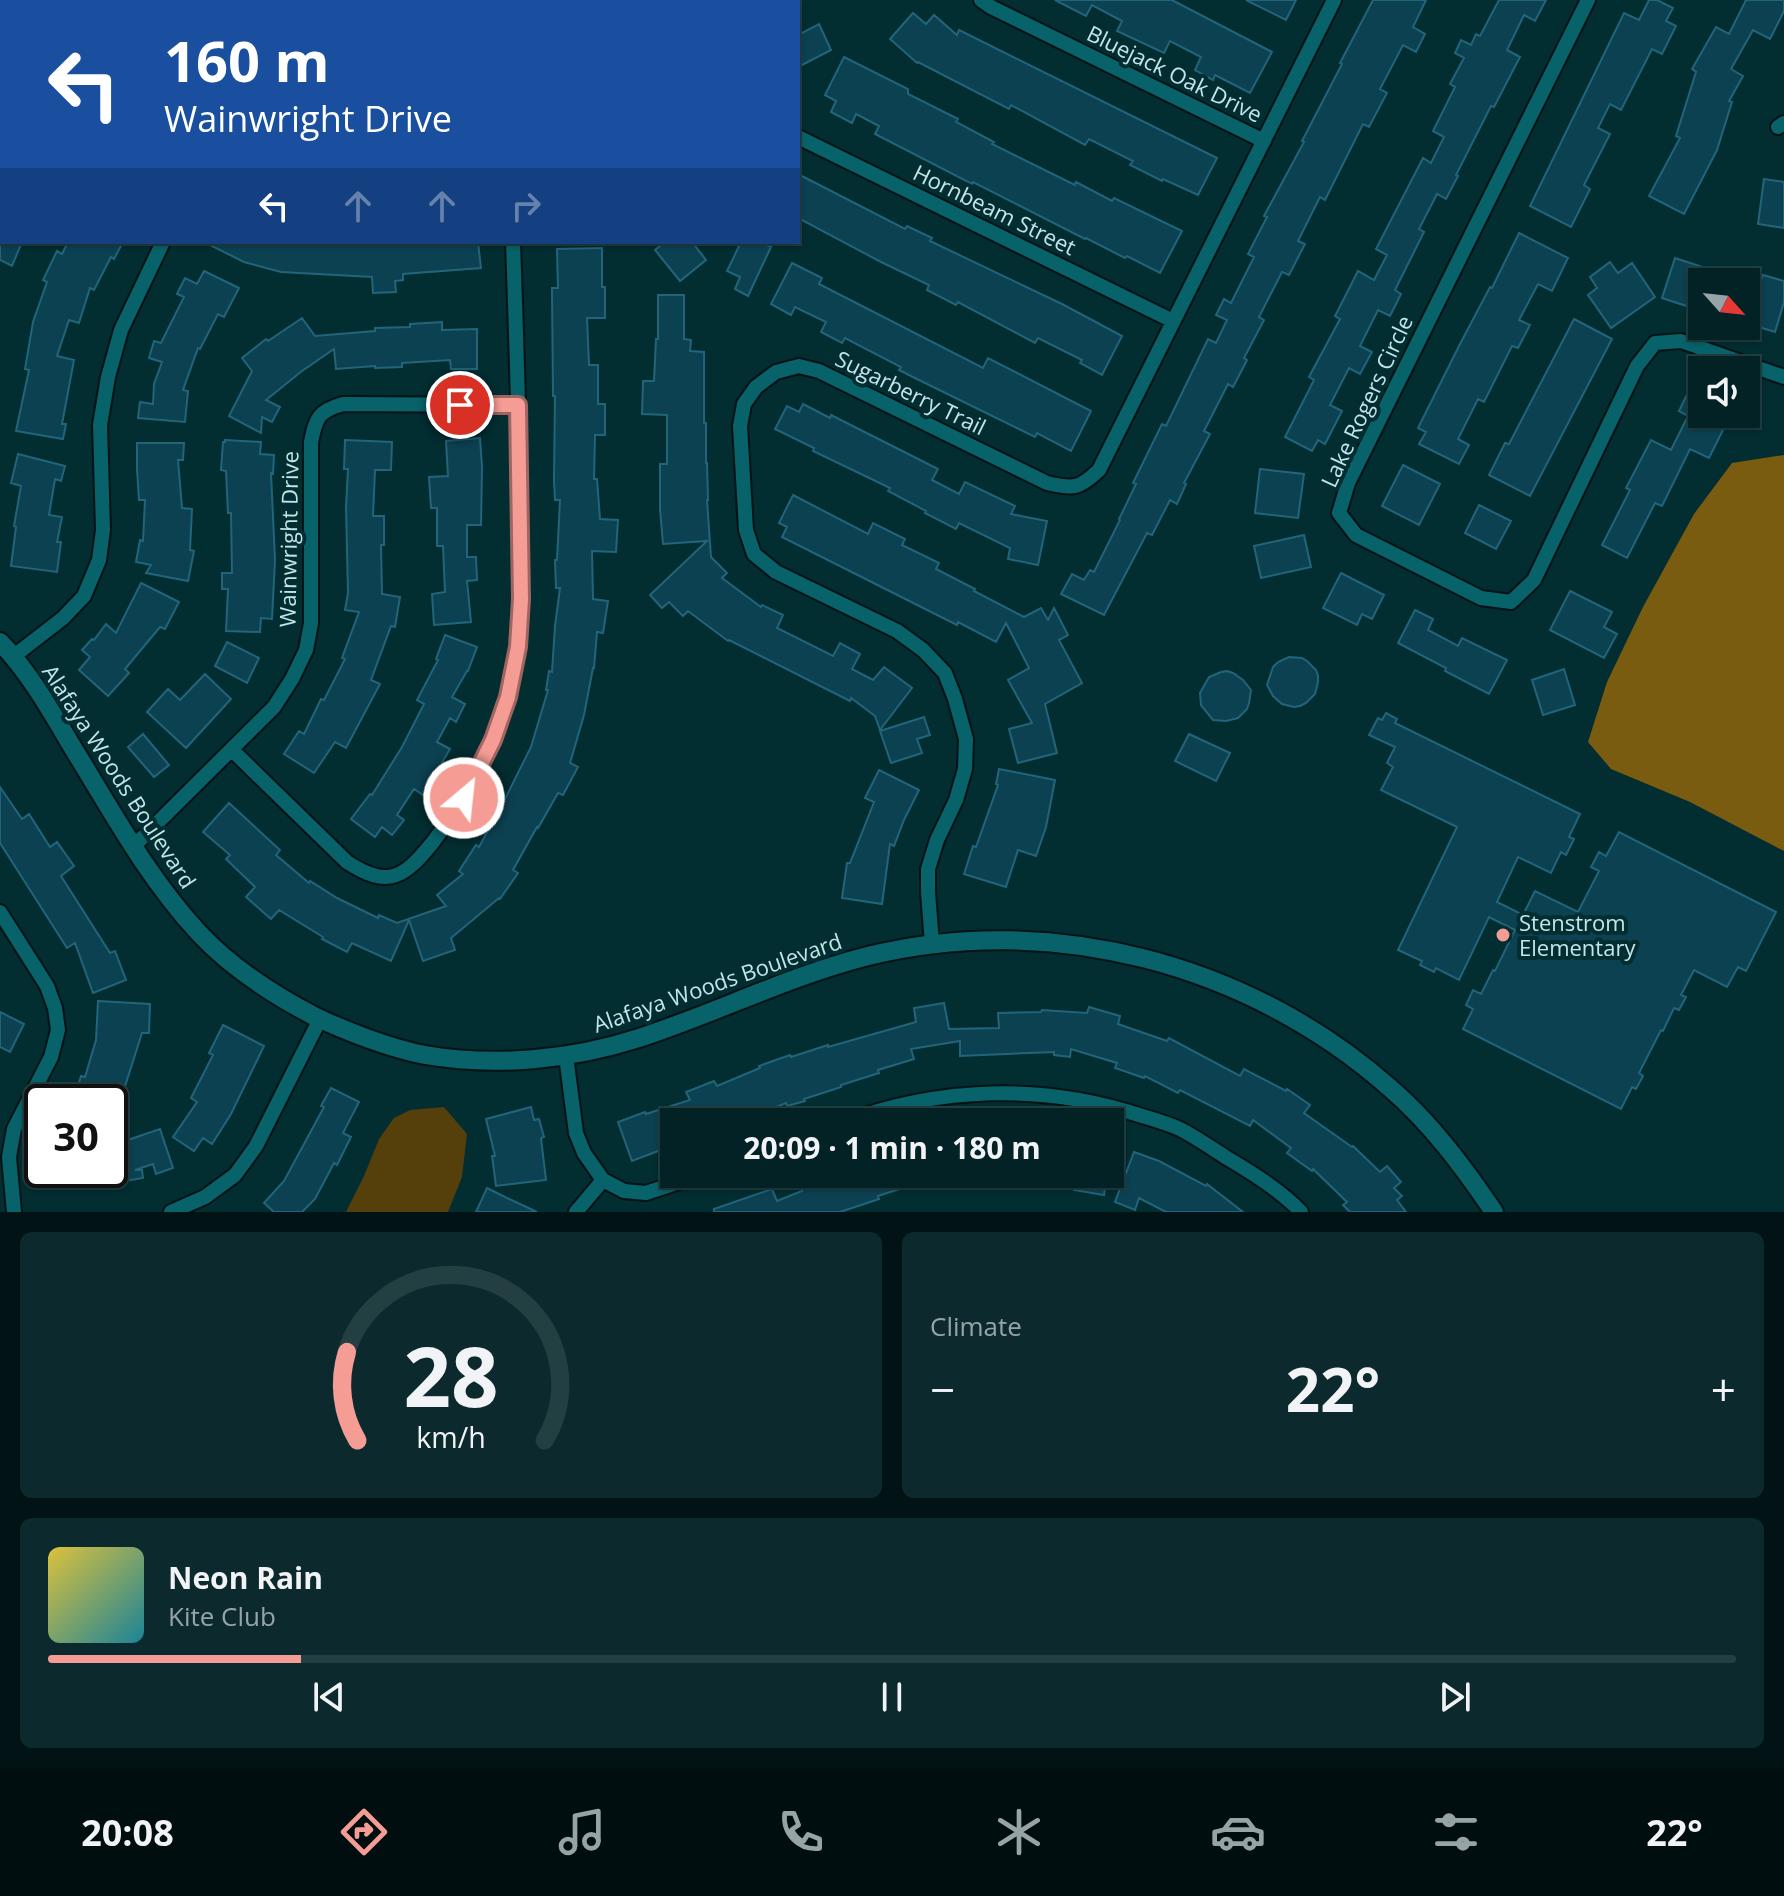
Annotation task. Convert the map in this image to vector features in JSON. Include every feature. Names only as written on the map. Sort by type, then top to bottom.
[{"type":"street","name":"Bluejack Oak Drive","points":[[981,0],[1264,141]]},
{"type":"street","name":"Sugarberry Trail","points":[[932,944],[928,869],[965,769],[966,739],[955,699],[945,673],[923,650],[897,631],[776,572],[754,554],[746,530],[744,500],[740,426],[744,404],[756,387],[776,372],[799,366],[819,371],[1047,483],[1069,488],[1086,482],[1099,470],[1334,0]]},
{"type":"street","name":"Lake Rogers Circle","points":[[1588,0],[1348,483],[1339,513],[1356,535],[1481,598],[1511,602],[1534,580],[1637,366],[1655,343],[1681,341],[1784,377]]},
{"type":"street","name":"Hornbeam Street","points":[[800,138],[1173,321]]},
{"type":"street","points":[[14,656],[63,618],[84,596],[99,560],[103,530],[100,425],[108,377],[121,330],[162,244]]},
{"type":"street","points":[[232,750],[347,862],[363,873],[380,877],[392,878],[406,871],[454,815],[474,781],[493,740],[511,685],[518,647],[521,599],[513,244]]},
{"type":"street","name":"Wainwright Drive","points":[[133,847],[274,707],[306,650],[311,623],[311,442],[315,421],[327,409],[343,404],[518,405]]},
{"type":"street","name":"Alafaya Woods Boulevard","points":[[0,642],[14,656],[43,699],[133,847],[166,895],[201,935],[238,968],[278,996],[320,1019],[372,1040],[420,1054],[470,1061],[566,1056],[637,1039],[801,977],[868,956],[932,944],[984,939],[1040,941],[1098,948],[1142,956],[1191,971],[1257,998],[1313,1030],[1392,1089],[1468,1174],[1494,1212]]},
{"type":"street","points":[[0,912],[47,986],[55,1008],[58,1030],[51,1057],[14,1129],[9,1157],[14,1212]]},
{"type":"street","points":[[171,1212],[205,1197],[235,1175],[256,1146],[320,1019]]},
{"type":"street","points":[[566,1056],[576,1133],[584,1153],[603,1180],[624,1191],[646,1193],[661,1188]]},
{"type":"street","points":[[890,1108],[922,1100],[986,1092],[1057,1096],[1117,1108]]},
{"type":"street","points":[[1124,1110],[1178,1128],[1246,1169],[1301,1212]]},
{"type":"street","points":[[576,1212],[603,1180]]},
{"type":"shaded area","points":[[1784,455],[1784,851],[1690,802],[1611,769],[1588,742],[1607,682],[1643,607],[1694,514],[1732,463]]},
{"type":"shaded area","points":[[444,1107],[467,1134],[462,1177],[448,1212],[346,1212],[379,1139],[394,1118],[410,1110]]},
{"type":"building","points":[[1055,0],[1172,0],[1272,52],[1250,93],[1215,75],[1213,80],[1195,70],[1201,57],[1170,41],[1164,53],[1117,31],[1122,21],[1092,5],[1086,16]]},
{"type":"building","points":[[1246,0],[1296,0],[1286,20]]},
{"type":"building","points":[[1373,0],[1426,0],[1413,27],[1425,34],[1416,52],[1403,45],[1380,89],[1387,93],[1369,127],[1363,124],[1325,200],[1320,197],[1298,241],[1305,244],[1289,275],[1282,272],[1259,317],[1264,320],[1244,358],[1247,360],[1233,387],[1228,384],[1204,431],[1210,434],[1184,483],[1177,504],[1170,500],[1152,535],[1147,533],[1104,615],[1061,594],[1072,574],[1084,580],[1090,570],[1094,572],[1162,424],[1166,426],[1208,339],[1216,343],[1227,320],[1216,315],[1224,299],[1231,303],[1254,257],[1248,254],[1267,217],[1264,216]]},
{"type":"building","points":[[1499,0],[1546,0],[1535,21],[1524,15],[1507,50],[1520,57],[1494,107],[1491,106],[1446,199],[1437,194],[1419,229],[1424,232],[1395,290],[1401,294],[1390,316],[1378,310],[1360,346],[1372,352],[1360,374],[1349,368],[1330,405],[1342,411],[1325,444],[1318,440],[1312,451],[1285,437],[1314,380],[1309,377],[1340,319],[1335,316],[1358,271],[1374,280],[1387,255],[1376,249],[1423,158],[1431,163],[1444,137],[1433,131],[1455,87],[1450,84],[1464,58],[1455,53],[1461,40],[1471,45],[1476,34],[1480,36]]},
{"type":"building","points":[[1649,0],[1657,0],[1673,8],[1666,21],[1676,26],[1662,54],[1652,49],[1621,110],[1610,104],[1598,128],[1610,134],[1584,185],[1590,189],[1571,227],[1530,206],[1624,13],[1639,20]]},
{"type":"building","points":[[1746,0],[1784,0],[1784,11],[1770,39],[1753,30],[1731,69],[1743,76],[1729,101],[1732,102],[1717,150],[1684,214],[1649,196],[1680,138],[1676,136],[1696,72],[1692,69],[1716,27],[1729,34]]},
{"type":"building","points":[[913,13],[926,24],[934,15],[957,35],[959,30],[1217,158],[1198,195],[1130,165],[1133,161],[1089,139],[1085,145],[1011,105],[1009,109],[917,63],[890,39]]},
{"type":"building","points":[[819,24],[831,50],[800,66],[800,34]]},
{"type":"building","points":[[844,57],[908,89],[908,94],[958,119],[956,122],[994,142],[992,144],[1075,185],[1076,182],[1112,201],[1114,198],[1182,231],[1160,273],[972,184],[875,134],[879,126],[856,114],[852,123],[831,112],[836,101],[825,95]]},
{"type":"building","points":[[800,175],[905,229],[907,226],[932,238],[930,241],[1122,336],[1102,375],[1080,363],[1082,360],[1038,338],[1035,343],[958,302],[956,305],[927,290],[929,285],[800,219]]},
{"type":"building","points":[[1764,179],[1784,182],[1784,228],[1758,224]]},
{"type":"building","points":[[1519,233],[1568,258],[1552,291],[1538,284],[1519,320],[1530,325],[1518,348],[1512,346],[1484,402],[1478,399],[1458,439],[1469,445],[1459,464],[1419,444],[1426,432],[1418,428]]},
{"type":"building","points":[[0,244],[21,244],[12,266],[0,260]]},
{"type":"building","points":[[67,244],[122,244],[114,259],[111,257],[94,290],[90,288],[79,323],[69,320],[57,356],[74,360],[62,424],[66,424],[63,439],[16,431],[29,370],[25,369],[33,322],[47,282],[43,280],[57,251],[62,254]]},
{"type":"building","points":[[208,244],[478,244],[481,268],[403,274],[403,280],[395,281],[396,292],[373,293],[372,277],[281,272],[244,262]]},
{"type":"building","points":[[662,244],[694,244],[706,260],[680,281],[655,250]]},
{"type":"building","points":[[740,244],[771,247],[748,296],[735,289],[740,277],[727,271]]},
{"type":"building","points":[[602,248],[605,318],[587,318],[589,365],[598,365],[598,404],[605,404],[605,435],[595,435],[594,479],[597,479],[600,519],[618,520],[616,552],[592,551],[593,599],[608,601],[603,633],[597,632],[594,668],[570,763],[578,767],[563,795],[558,793],[537,827],[513,870],[518,873],[500,899],[451,938],[455,950],[423,961],[409,920],[391,961],[352,943],[347,952],[279,910],[271,919],[246,897],[255,887],[226,859],[230,855],[203,832],[229,803],[280,850],[276,855],[309,883],[378,918],[379,915],[397,923],[446,906],[437,895],[463,874],[459,871],[476,845],[479,847],[501,807],[531,747],[548,690],[560,588],[556,588],[555,560],[560,500],[555,500],[554,481],[552,288],[558,288],[557,249]]},
{"type":"building","points":[[1675,258],[1705,268],[1688,268],[1688,306],[1662,298]]},
{"type":"building","points":[[1610,262],[1618,273],[1632,263],[1655,297],[1611,328],[1588,295],[1597,288],[1590,277]]},
{"type":"building","points":[[792,263],[822,278],[819,284],[983,368],[988,358],[1091,411],[1071,451],[1037,433],[1035,437],[899,370],[901,367],[845,338],[842,343],[821,332],[826,322],[795,307],[791,315],[771,304]]},
{"type":"building","points":[[204,271],[239,288],[224,317],[218,314],[198,348],[183,390],[188,391],[185,422],[138,418],[140,402],[153,404],[154,384],[162,362],[149,358],[154,341],[161,343],[184,297],[177,294],[185,278],[197,284]]},
{"type":"building","points":[[1763,275],[1784,281],[1784,302],[1775,332],[1760,327]]},
{"type":"building","points":[[658,295],[684,295],[684,339],[691,340],[690,351],[704,352],[704,423],[711,557],[727,573],[722,578],[761,607],[783,615],[777,628],[833,656],[840,643],[860,654],[852,669],[873,680],[884,667],[912,688],[880,730],[875,716],[851,698],[850,701],[728,641],[688,611],[683,616],[669,602],[662,608],[650,595],[707,541],[663,544],[660,464],[667,464],[667,415],[642,414],[643,381],[654,381]]},
{"type":"building","points":[[302,318],[315,336],[442,322],[442,330],[477,329],[477,369],[451,369],[450,360],[402,363],[402,367],[336,369],[334,349],[266,400],[280,407],[272,422],[262,417],[261,433],[229,416],[252,371],[242,358],[266,339],[268,341]]},
{"type":"building","points":[[1574,319],[1612,339],[1530,496],[1489,475],[1505,443],[1509,444]]},
{"type":"building","points":[[1688,392],[1688,416],[1679,411]]},
{"type":"building","points":[[803,404],[938,469],[932,480],[959,494],[965,482],[1015,506],[1011,514],[1047,521],[1038,565],[1008,559],[1010,548],[959,523],[956,529],[888,491],[890,488],[775,429],[787,406],[799,412]]},
{"type":"building","points":[[1688,416],[1688,428],[1724,428],[1709,458],[1690,449],[1662,506],[1655,503],[1627,558],[1602,545],[1651,440],[1671,450]]},
{"type":"building","points":[[480,438],[481,525],[467,525],[467,557],[476,557],[477,580],[467,581],[471,622],[434,625],[432,594],[445,592],[443,546],[437,546],[437,508],[431,508],[429,477],[448,476],[446,441]]},
{"type":"building","points":[[225,440],[261,442],[260,454],[274,455],[271,473],[275,560],[272,619],[261,618],[260,632],[226,631],[228,589],[222,589],[222,573],[232,573],[231,513],[228,513],[226,471],[221,470]]},
{"type":"building","points":[[345,440],[392,442],[391,470],[375,470],[373,516],[384,516],[382,594],[400,597],[395,627],[391,626],[371,680],[380,684],[346,748],[335,742],[314,773],[284,754],[299,731],[304,734],[321,699],[324,700],[345,659],[342,658],[359,612],[345,610],[348,593],[348,469],[344,469]]},
{"type":"building","points":[[137,443],[184,443],[183,460],[178,460],[182,508],[192,509],[190,550],[194,551],[188,581],[146,573],[151,565],[136,562],[140,540],[143,541],[145,500],[139,500]]},
{"type":"building","points":[[18,454],[65,466],[61,481],[55,479],[49,515],[62,517],[57,542],[61,542],[57,572],[11,566],[21,486],[11,483]]},
{"type":"building","points":[[1403,465],[1440,484],[1419,525],[1382,506]]},
{"type":"building","points":[[1260,469],[1304,474],[1298,518],[1255,513]]},
{"type":"building","points":[[793,495],[868,534],[873,523],[905,539],[902,545],[939,563],[936,569],[1024,617],[1041,608],[1048,620],[1054,608],[1068,635],[1059,640],[1082,683],[1045,704],[1057,753],[1018,763],[1009,729],[1032,723],[1008,680],[1029,668],[1006,623],[996,642],[782,537],[787,527],[779,523]]},
{"type":"building","points":[[1479,505],[1511,521],[1496,549],[1465,533]]},
{"type":"building","points":[[1304,535],[1311,567],[1261,578],[1254,546]]},
{"type":"building","points":[[1341,573],[1384,595],[1372,619],[1362,614],[1357,625],[1323,608]]},
{"type":"building","points":[[141,583],[179,602],[165,629],[160,627],[125,669],[129,673],[108,696],[79,670],[90,657],[82,650],[106,624],[116,633]]},
{"type":"building","points":[[1570,591],[1612,612],[1604,627],[1617,634],[1604,658],[1550,630]]},
{"type":"building","points":[[1415,610],[1433,619],[1428,630],[1458,646],[1462,638],[1507,660],[1489,694],[1398,643]]},
{"type":"building","points":[[445,635],[477,647],[468,671],[452,697],[465,704],[456,722],[450,718],[437,742],[450,749],[423,795],[414,789],[397,815],[404,820],[392,835],[382,827],[375,837],[351,819],[372,795],[424,704],[417,700],[438,660]]},
{"type":"building","points":[[227,642],[259,658],[247,683],[215,666]]},
{"type":"building","points":[[1289,657],[1307,661],[1318,676],[1315,694],[1306,703],[1294,707],[1282,704],[1267,685],[1273,667]]},
{"type":"building","points":[[1564,669],[1575,705],[1543,715],[1532,680]]},
{"type":"building","points":[[1227,671],[1243,680],[1251,690],[1249,703],[1238,718],[1213,720],[1201,705],[1200,693],[1209,677]]},
{"type":"building","points":[[205,674],[231,699],[186,748],[147,712],[168,689],[180,700]]},
{"type":"building","points":[[1386,713],[1397,719],[1395,723],[1580,814],[1569,837],[1574,839],[1566,855],[1561,852],[1551,873],[1518,857],[1497,902],[1523,915],[1535,891],[1578,912],[1599,871],[1591,867],[1599,852],[1606,856],[1619,832],[1776,912],[1746,971],[1738,967],[1727,987],[1694,970],[1681,995],[1686,997],[1679,1010],[1674,1008],[1661,1030],[1639,1073],[1643,1076],[1636,1089],[1632,1087],[1621,1109],[1463,1029],[1473,1009],[1466,1005],[1473,990],[1481,994],[1515,930],[1489,917],[1459,980],[1436,968],[1434,972],[1420,965],[1422,961],[1398,950],[1457,827],[1381,790],[1393,767],[1387,763],[1395,747],[1369,735],[1378,718],[1382,720]]},
{"type":"building","points":[[924,717],[930,735],[917,739],[922,753],[891,763],[880,731]]},
{"type":"building","points":[[143,734],[169,765],[154,777],[128,747]]},
{"type":"building","points":[[1189,734],[1230,753],[1216,781],[1175,761]]},
{"type":"building","points":[[999,769],[1055,780],[1046,827],[1036,856],[1018,850],[1006,887],[964,874],[998,785]]},
{"type":"building","points":[[879,770],[919,790],[894,846],[890,844],[882,904],[842,898],[847,863],[850,863],[874,802],[865,798]]},
{"type":"building","points":[[0,787],[22,819],[29,814],[50,847],[57,842],[74,866],[61,876],[110,953],[115,951],[126,980],[93,993],[75,943],[67,948],[0,843]]},
{"type":"building","points":[[98,1001],[150,1004],[149,1033],[142,1033],[126,1084],[79,1084],[81,1076],[85,1077],[96,1040]]},
{"type":"building","points":[[944,1003],[949,1029],[999,1028],[998,1013],[1042,1010],[1087,1013],[1089,1007],[1120,1016],[1118,1024],[1167,1041],[1169,1038],[1240,1076],[1244,1069],[1287,1089],[1310,1105],[1304,1113],[1353,1146],[1380,1172],[1387,1166],[1401,1182],[1394,1188],[1402,1196],[1397,1200],[1406,1212],[1350,1212],[1343,1205],[1347,1202],[1313,1169],[1287,1153],[1291,1148],[1253,1120],[1250,1126],[1180,1090],[1178,1093],[1145,1076],[1115,1068],[1117,1063],[1071,1049],[1070,1057],[1054,1055],[1054,1052],[960,1056],[960,1041],[911,1049],[914,1059],[787,1106],[786,1103],[774,1108],[665,1108],[690,1100],[686,1092],[714,1081],[717,1086],[790,1055],[916,1022],[914,1008]]},
{"type":"building","points":[[0,1012],[24,1024],[10,1052],[0,1047]]},
{"type":"building","points":[[223,1025],[264,1046],[231,1114],[212,1144],[203,1138],[194,1151],[173,1137],[197,1102],[191,1098],[213,1055],[209,1053]]},
{"type":"building","points":[[331,1088],[359,1102],[343,1133],[351,1137],[315,1199],[302,1212],[274,1212],[264,1203],[284,1181]]},
{"type":"building","points":[[531,1107],[534,1120],[539,1119],[544,1137],[541,1138],[546,1180],[496,1186],[492,1156],[495,1156],[486,1119]]},
{"type":"building","points":[[660,1110],[660,1150],[632,1161],[618,1122]]},
{"type":"building","points":[[160,1129],[173,1168],[156,1174],[153,1164],[135,1170],[142,1170],[143,1178],[128,1180],[128,1140]]},
{"type":"building","points":[[1134,1152],[1207,1184],[1243,1212],[1166,1212],[1139,1198],[1135,1210],[1115,1202],[1120,1188],[1124,1188],[1124,1178]]},
{"type":"building","points":[[487,1188],[507,1198],[537,1212],[476,1212]]},
{"type":"building","points":[[801,1188],[902,1188],[840,1212],[714,1212],[714,1209],[772,1189],[777,1201],[802,1191]]},
{"type":"building","points":[[1074,1188],[1105,1188],[1104,1195]]},
{"type":"place","name":"Stenstrom Elementary","points":[[1503,935]]},
{"type":"route","points":[[460,405],[518,405],[521,599],[518,647],[508,697],[493,740],[464,798]]}]
